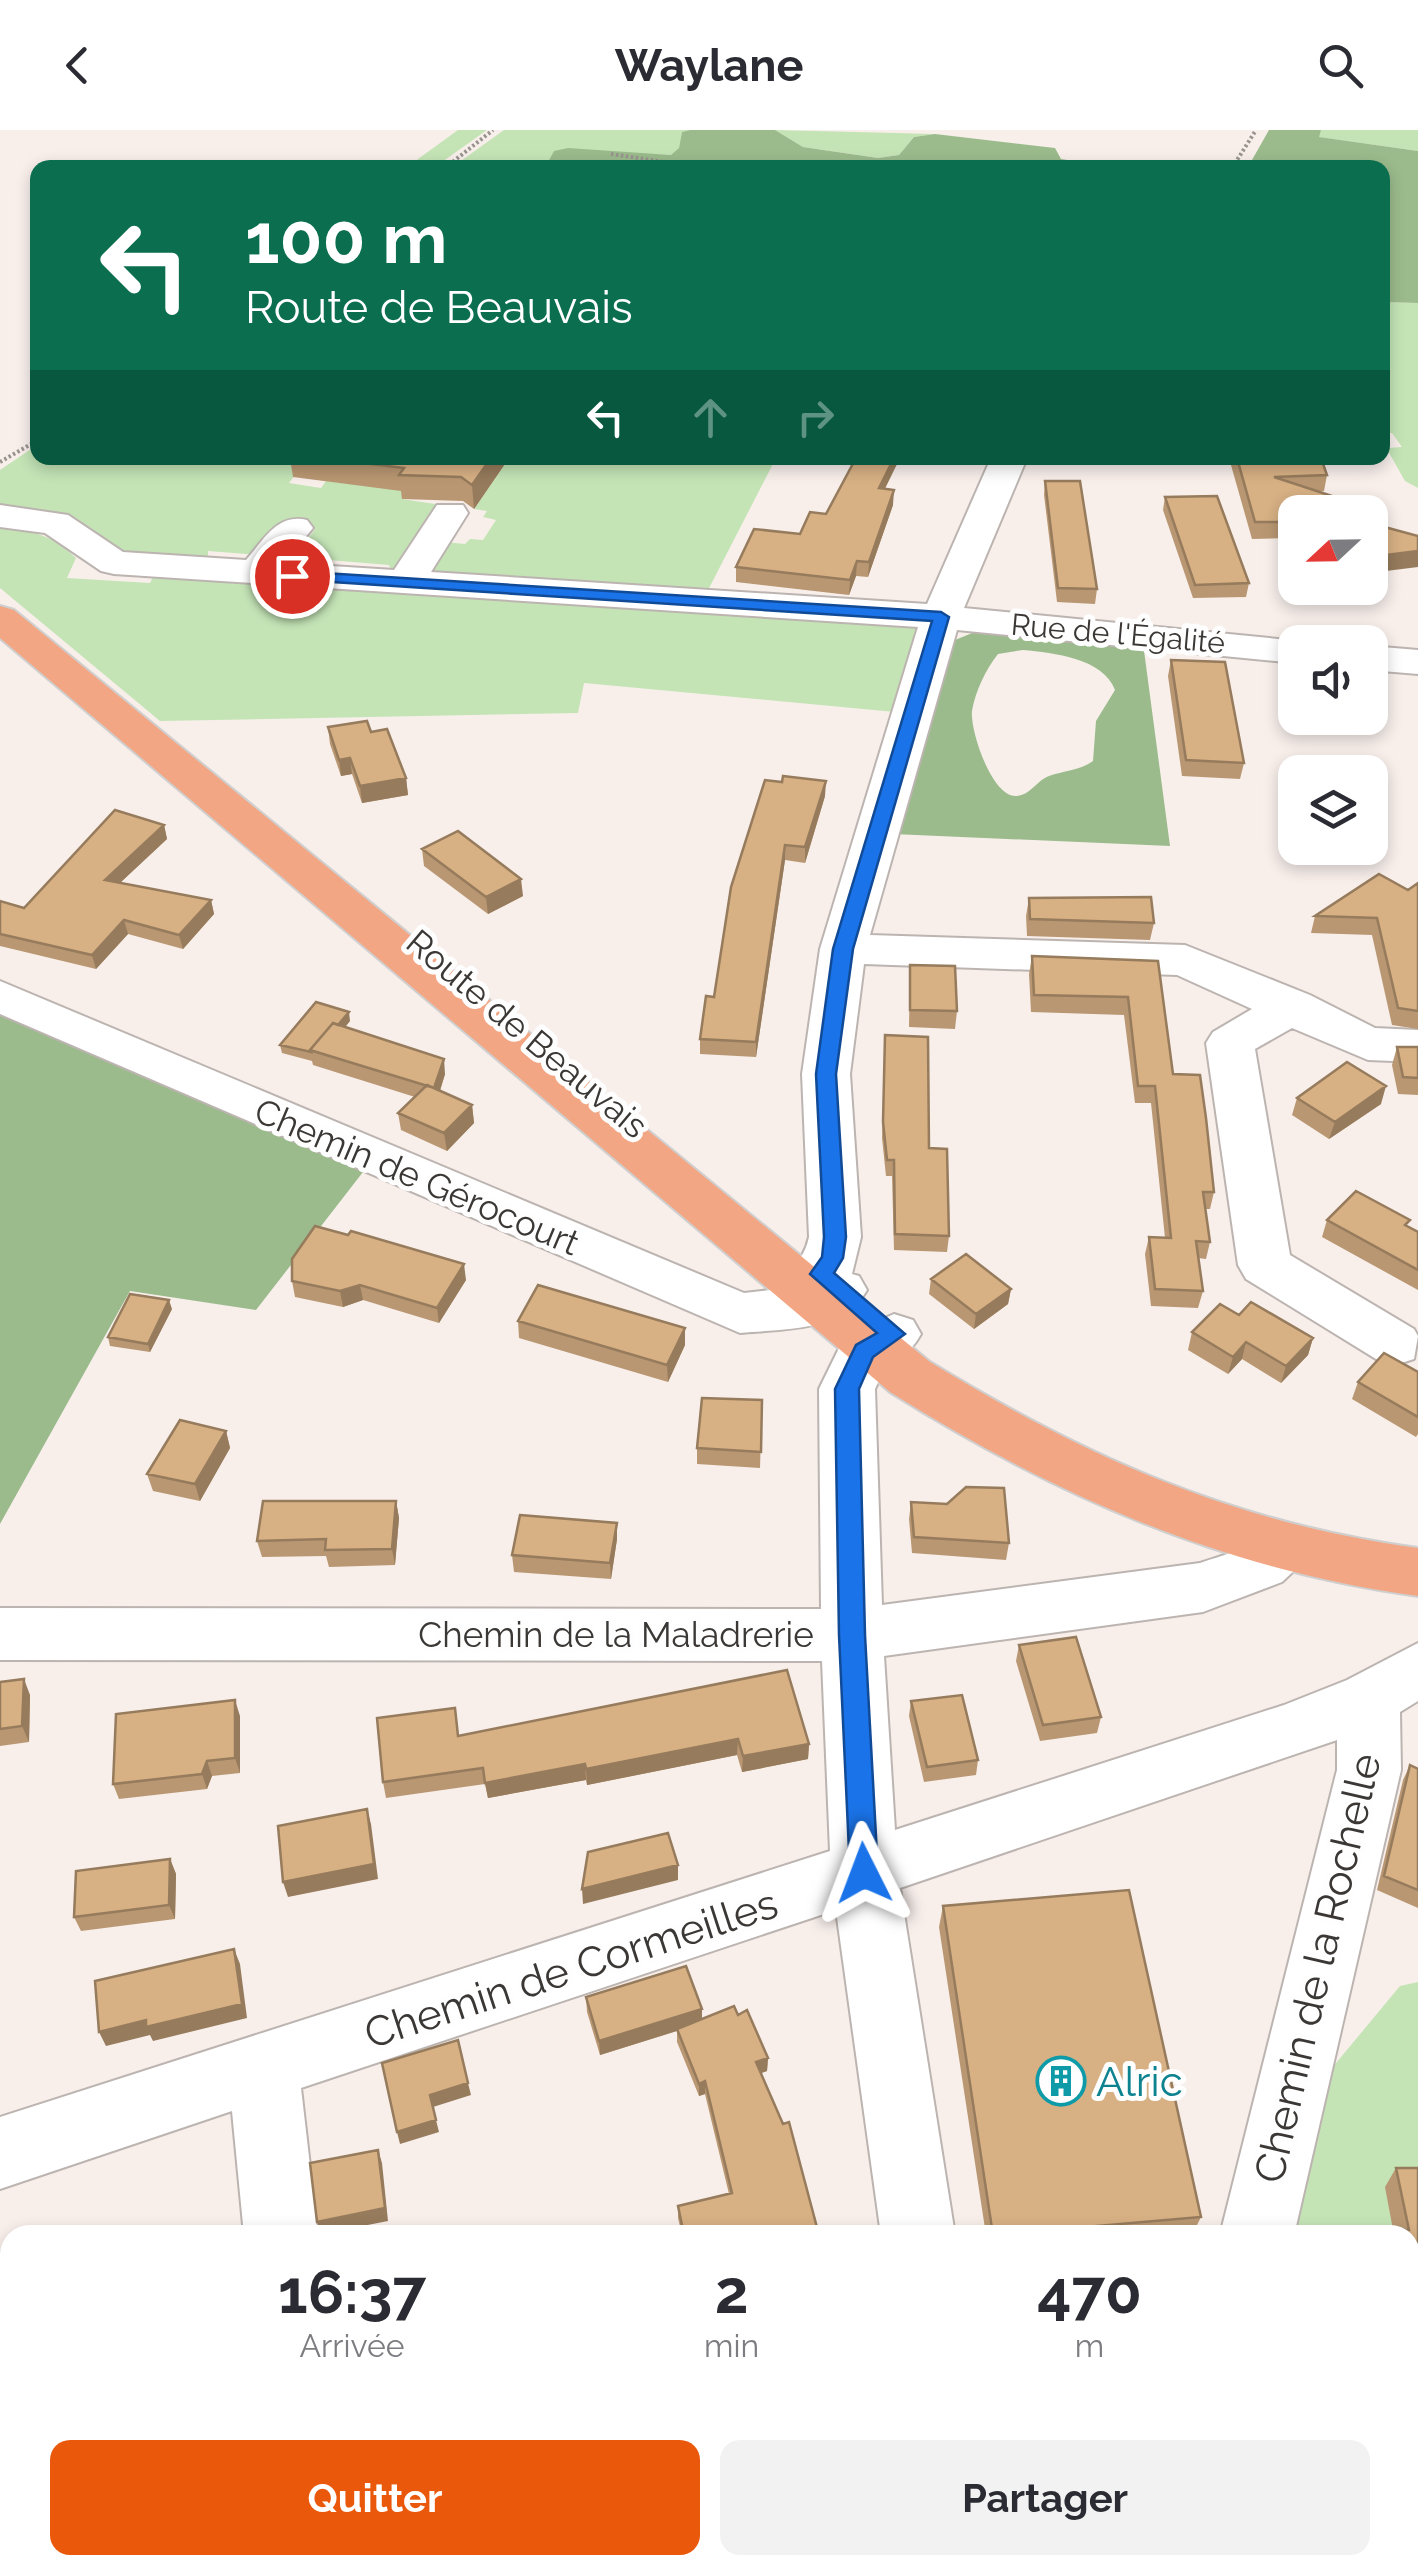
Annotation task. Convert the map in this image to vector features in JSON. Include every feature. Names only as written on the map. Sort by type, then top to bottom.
[{"type":"main road","name":"Route de Beauvais","points":[[0,597],[821,1289]]},
{"type":"main road","name":"Route de Beauvais","points":[[0,618],[884,1341],[946,1400],[1062,1461],[1172,1512],[1278,1549],[1418,1572]]},
{"type":"street","points":[[821,1289],[835,1237],[826,1074],[843,949],[941,617],[1006,465]]},
{"type":"street","points":[[404,584],[450,513]]},
{"type":"street","name":"Rue de l'Égalité","points":[[0,516],[55,523],[114,562],[941,617],[1278,648]]},
{"type":"street","points":[[255,573],[294,528]]},
{"type":"street","points":[[1388,660],[1418,662]]},
{"type":"street","points":[[843,949],[1186,960],[1368,1044],[1418,1046]]},
{"type":"street","name":"Chemin de Gérocourt","points":[[0,996],[740,1313],[821,1289]]},
{"type":"street","points":[[1292,1006],[1230,1043],[1265,1265],[1395,1344]]},
{"type":"street","points":[[884,1341],[864,1351],[847,1389],[852,1635],[864,1873],[918,2225]]},
{"type":"street","name":"Chemin de la Maladrerie","points":[[0,1634],[852,1635],[1204,1587],[1261,1565],[1278,1549]]},
{"type":"street","name":"Chemin de Cormeilles","points":[[0,2154],[1295,1729],[1393,1684]]},
{"type":"street","name":"Chemin de la Rochelle","points":[[1259,2225],[1393,1684]]},
{"type":"street","points":[[263,2068],[280,2225]]},
{"type":"path","points":[[455,160],[493,130]]},
{"type":"path","points":[[1237,160],[1256,130]]},
{"type":"path","points":[[610,154],[651,160]]},
{"type":"path","points":[[0,462],[30,445]]},
{"type":"green space","points":[[458,130],[487,130],[445,160],[417,160]]},
{"type":"green space","points":[[504,130],[690,130],[682,132],[679,149],[672,155],[554,151],[549,160],[462,160]]},
{"type":"green space","points":[[775,130],[935,134],[914,137],[899,155],[878,158],[803,147]]},
{"type":"green space","points":[[775,130],[803,147],[878,158],[899,155],[914,137],[935,134],[1055,148],[1061,159],[1067,160],[549,160],[554,151],[568,148],[671,155],[679,148],[682,132]]},
{"type":"green space","points":[[1269,130],[1321,130],[1319,137],[1418,151],[1418,303],[1390,302],[1390,160],[1252,160]]},
{"type":"green space","points":[[1321,130],[1418,130],[1418,151],[1318,137]]},
{"type":"green space","points":[[1390,302],[1418,303],[1418,488],[1405,481],[1390,454],[1390,448],[1402,447],[1392,433]]},
{"type":"green space","points":[[30,450],[30,465],[303,465],[289,483],[321,488],[326,481],[350,484],[410,465],[427,465],[402,499],[442,505],[394,578],[389,565],[280,556],[283,551],[300,550],[315,529],[286,525],[259,555],[208,551],[208,563],[118,558],[0,509],[0,470]]},
{"type":"green space","points":[[504,465],[772,465],[705,596],[424,572],[444,542],[465,544],[470,539],[483,540],[496,520],[483,517],[487,511],[474,509]]},
{"type":"green space","points":[[0,526],[41,535],[67,550],[76,558],[67,578],[150,583],[156,570],[910,622],[921,632],[895,712],[584,683],[578,713],[160,721],[0,588]]},
{"type":"green space","points":[[982,629],[1143,643],[1170,846],[893,834],[955,640]],"holes":[[[1023,650],[1089,664],[1109,679],[1115,690],[1096,721],[1093,761],[1049,776],[1016,796],[1007,793],[991,775],[979,747],[972,711],[982,681],[998,654]]]},
{"type":"green space","points":[[0,1011],[363,1172],[256,1310],[130,1291],[0,1524]]},
{"type":"green space","points":[[1418,1982],[1418,2187],[1399,2225],[1283,2225],[1307,2098],[1400,1986]]},
{"type":"building","points":[[379,465],[486,465],[472,485],[461,477],[399,475],[404,468]]},
{"type":"building","points":[[852,465],[890,465],[879,488],[894,490],[869,562],[857,561],[850,580],[736,567],[754,529],[800,534],[810,512],[826,514]]},
{"type":"building","points":[[1239,465],[1323,465],[1327,475],[1274,477],[1329,495],[1278,495],[1278,522],[1255,522]]},
{"type":"building","points":[[1045,481],[1080,481],[1097,589],[1058,588]]},
{"type":"building","points":[[1217,496],[1249,583],[1195,585],[1165,497]]},
{"type":"building","points":[[1388,528],[1418,536],[1418,551],[1388,555]]},
{"type":"building","points":[[1171,660],[1225,662],[1244,763],[1186,760]]},
{"type":"building","points":[[367,721],[371,732],[387,729],[406,778],[360,786],[350,758],[339,760],[328,727]]},
{"type":"building","points":[[783,776],[826,781],[805,847],[785,845],[756,1042],[700,1039],[706,996],[714,997],[731,887],[765,780],[782,782]]},
{"type":"building","points":[[115,810],[164,825],[105,880],[211,900],[179,935],[124,920],[92,955],[0,934],[0,901],[24,908]]},
{"type":"building","points":[[458,831],[521,879],[486,897],[422,849]]},
{"type":"building","points":[[1379,874],[1408,890],[1418,883],[1418,1011],[1398,1008],[1377,918],[1315,916]]},
{"type":"building","points":[[1151,897],[1154,923],[1030,919],[1029,898]]},
{"type":"building","points":[[1032,956],[1158,961],[1173,1074],[1200,1075],[1206,1118],[1214,1192],[1203,1192],[1210,1242],[1196,1241],[1203,1291],[1155,1289],[1149,1237],[1171,1238],[1155,1086],[1138,1086],[1128,997],[1034,995]]},
{"type":"building","points":[[910,965],[955,966],[957,1011],[910,1010]]},
{"type":"building","points":[[316,1002],[349,1012],[338,1025],[333,1023],[311,1052],[280,1045]]},
{"type":"building","points":[[333,1023],[444,1059],[434,1088],[310,1050]]},
{"type":"building","points":[[885,1035],[928,1037],[929,1148],[947,1149],[949,1236],[895,1234],[894,1160],[887,1160],[883,1122]]},
{"type":"building","points":[[1397,1047],[1418,1047],[1418,1078],[1403,1077]]},
{"type":"building","points":[[1347,1062],[1386,1086],[1335,1122],[1297,1098]]},
{"type":"building","points":[[427,1085],[472,1105],[444,1133],[398,1113]]},
{"type":"building","points":[[1356,1191],[1410,1220],[1405,1225],[1418,1232],[1418,1270],[1327,1220]]},
{"type":"building","points":[[315,1226],[348,1235],[351,1231],[464,1264],[437,1308],[360,1285],[340,1291],[292,1281],[292,1259]]},
{"type":"building","points":[[966,1254],[1011,1289],[976,1314],[931,1279]]},
{"type":"building","points":[[538,1285],[685,1328],[667,1365],[518,1321]]},
{"type":"building","points":[[130,1294],[169,1300],[148,1344],[108,1337]]},
{"type":"building","points":[[1251,1302],[1313,1338],[1286,1366],[1246,1342],[1233,1357],[1192,1332],[1220,1304],[1239,1315]]},
{"type":"building","points":[[1384,1353],[1418,1372],[1418,1417],[1358,1382]]},
{"type":"building","points":[[702,1398],[762,1400],[761,1452],[697,1448]]},
{"type":"building","points":[[180,1420],[226,1431],[195,1484],[147,1474]]},
{"type":"building","points":[[966,1487],[1004,1488],[1009,1543],[914,1537],[911,1502],[947,1504]]},
{"type":"building","points":[[263,1501],[396,1501],[392,1549],[325,1550],[326,1539],[257,1541]]},
{"type":"building","points":[[520,1515],[617,1523],[610,1563],[512,1555]]},
{"type":"building","points":[[1076,1637],[1101,1717],[1043,1725],[1019,1645]]},
{"type":"building","points":[[787,1670],[809,1744],[743,1756],[738,1739],[586,1769],[585,1764],[485,1783],[483,1768],[383,1782],[377,1718],[455,1708],[458,1736]]},
{"type":"building","points":[[24,1679],[22,1726],[0,1729],[0,1682]]},
{"type":"building","points":[[962,1695],[978,1760],[927,1767],[911,1701]]},
{"type":"building","points":[[235,1700],[235,1758],[207,1761],[202,1774],[113,1784],[116,1714]]},
{"type":"building","points":[[1410,1765],[1418,1769],[1418,1890],[1384,1876]]},
{"type":"building","points":[[367,1809],[374,1864],[283,1882],[278,1826]]},
{"type":"building","points":[[668,1833],[678,1865],[582,1889],[588,1852]]},
{"type":"building","points":[[170,1859],[169,1905],[74,1917],[76,1871]]},
{"type":"building","name":"Alric","points":[[1129,1890],[1201,2217],[1109,2225],[991,2225],[943,1906]]},
{"type":"building","points":[[234,1949],[242,2004],[146,2027],[146,2020],[99,2032],[95,1981]]},
{"type":"building","points":[[686,1966],[702,2009],[599,2041],[586,1997]]},
{"type":"building","points":[[734,2006],[738,2015],[747,2010],[768,2058],[756,2062],[783,2124],[789,2122],[816,2225],[682,2225],[678,2206],[732,2193],[705,2081],[699,2084],[677,2029]]},
{"type":"building","points":[[458,2040],[468,2083],[430,2095],[436,2120],[397,2132],[382,2063]]},
{"type":"building","points":[[378,2150],[385,2208],[317,2222],[310,2163]]},
{"type":"building","points":[[1396,2168],[1418,2168],[1418,2225],[1408,2225]]},
{"type":"place","name":"Alric","points":[[1061,2081]]},
{"type":"route","points":[[292,576],[941,617],[843,949],[826,1074],[835,1237],[829,1268],[821,1274],[894,1334],[864,1351],[847,1389],[852,1635],[864,1873]]}]
